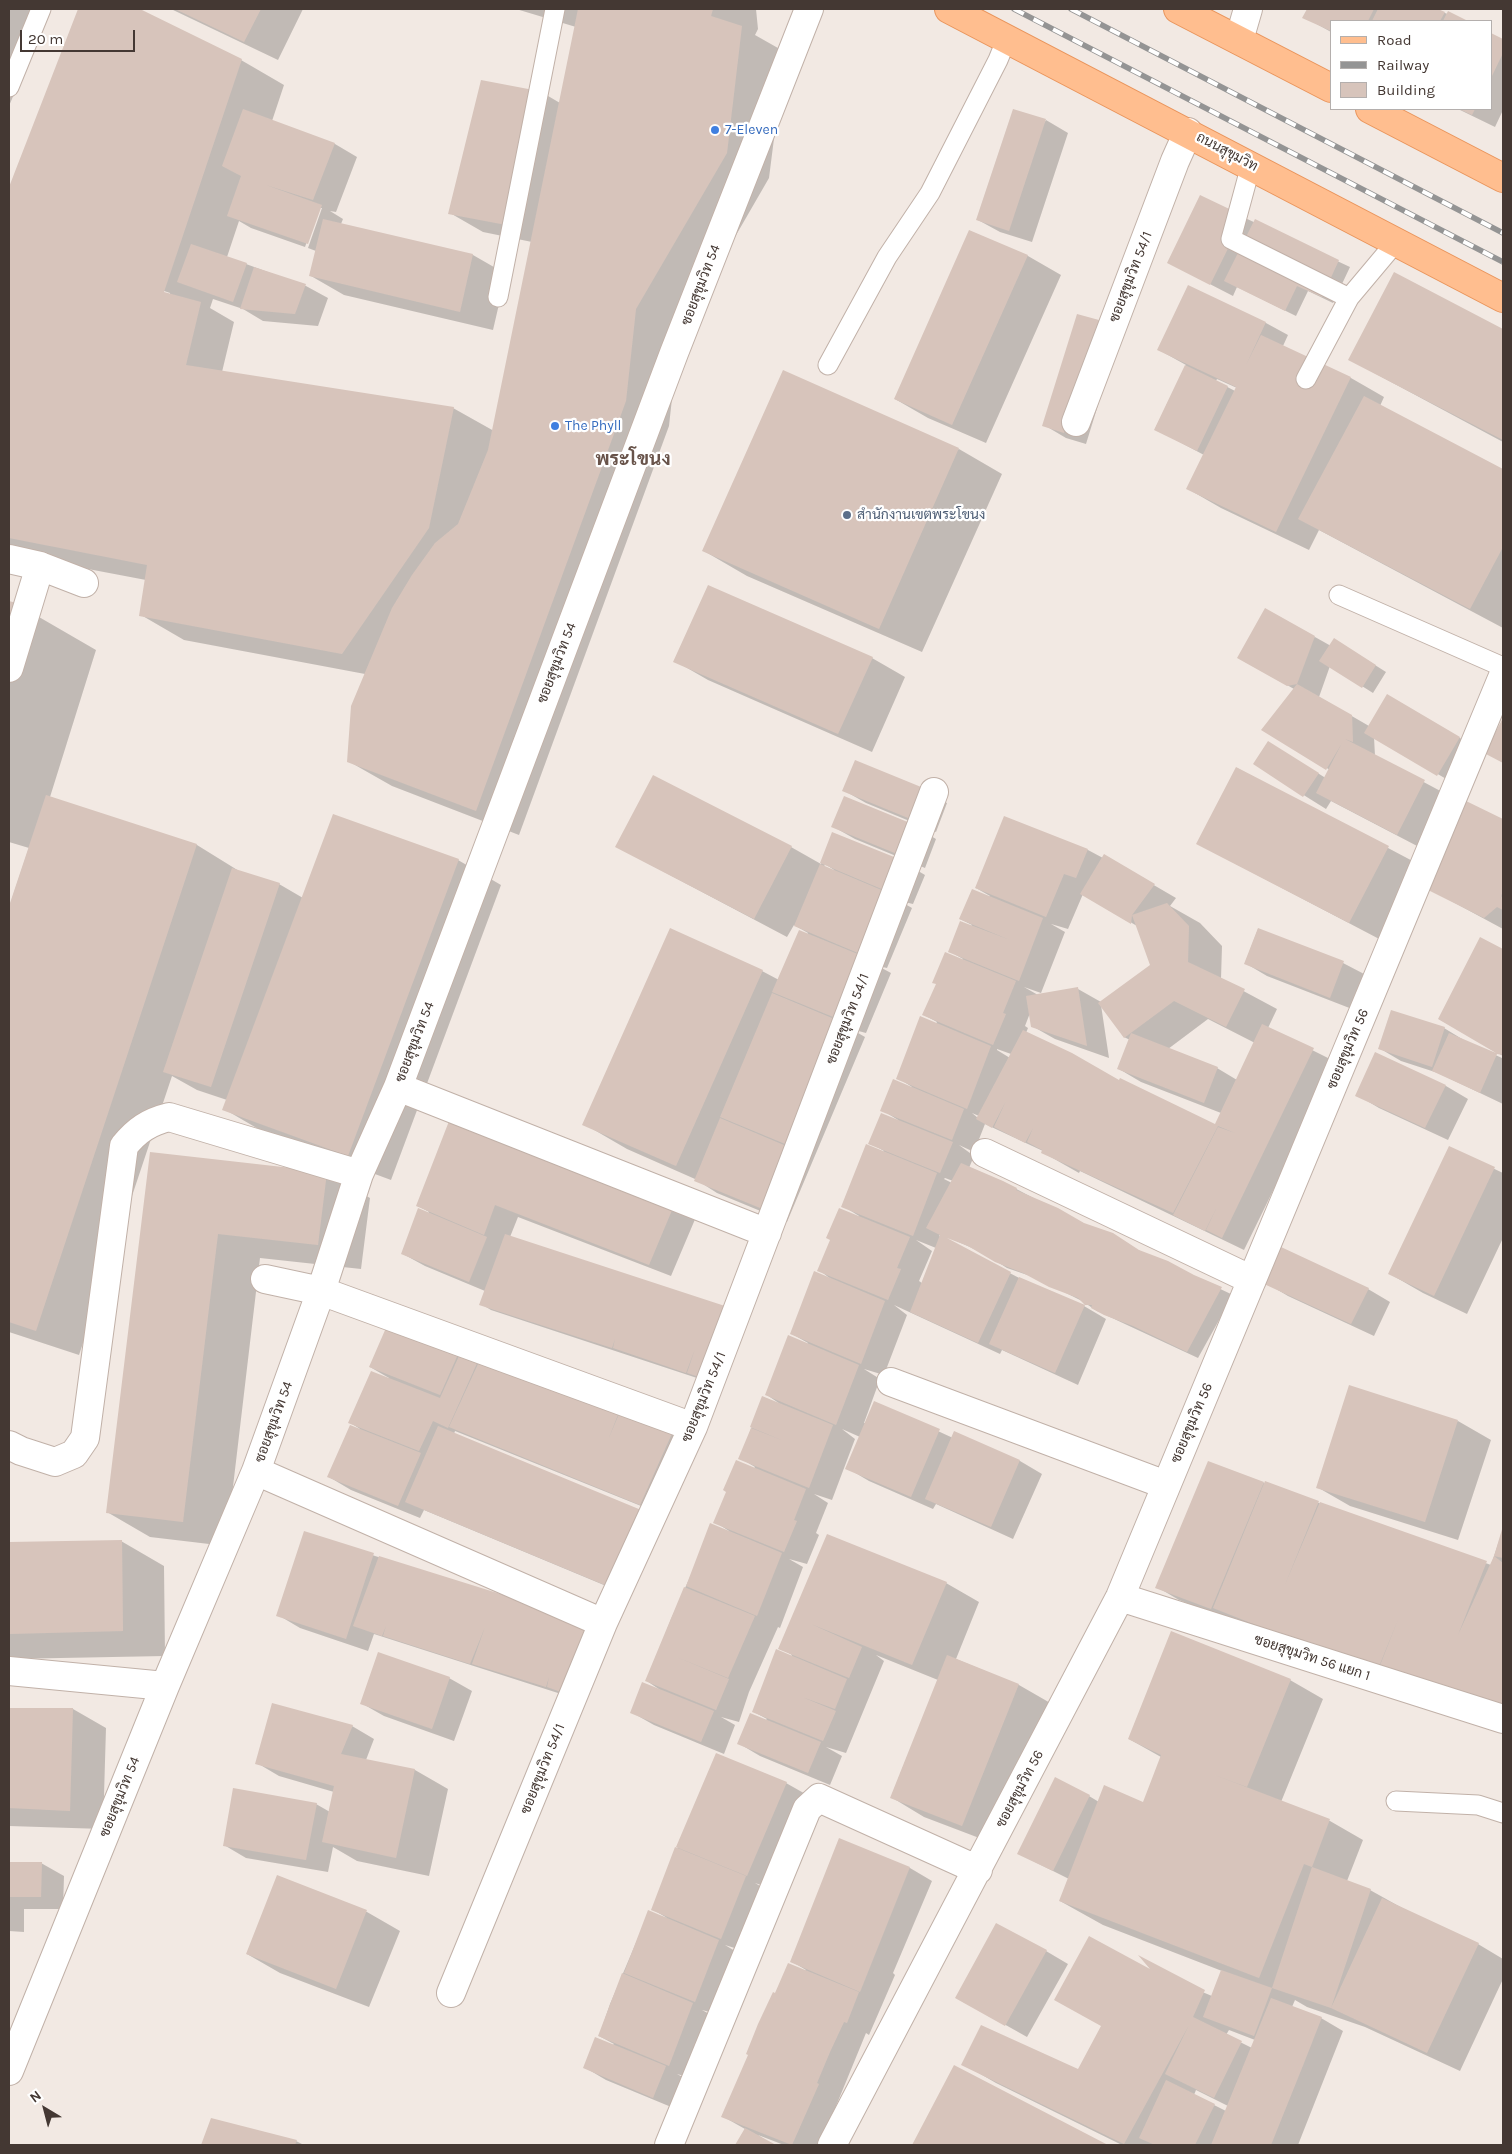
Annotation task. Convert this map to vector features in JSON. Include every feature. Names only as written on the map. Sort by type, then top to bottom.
[{"type":"main road","name":"ถนนสุขุมวิท","points":[[949,9],[1252,165],[1503,298]]},
{"type":"main road","points":[[1178,9],[1330,87]]},
{"type":"main road","points":[[1372,110],[1503,178]]},
{"type":"street","name":"ซอยสุขุมวิท 54","points":[[9,2071],[165,1686],[256,1471],[321,1291],[359,1174],[398,1086],[674,353],[809,9]]},
{"type":"street","points":[[1239,40],[1248,9]]},
{"type":"street","name":"ซอยสุขุมวิท 54/1","points":[[1076,422],[1175,161],[1188,132]]},
{"type":"street","points":[[9,559],[40,566],[84,583]]},
{"type":"street","points":[[9,668],[40,566]]},
{"type":"street","name":"ซอยสุขุมวิท 56","points":[[832,2145],[1120,1597],[1503,676]]},
{"type":"street","name":"ซอยสุขุมวิท 54/1","points":[[451,1993],[603,1623],[693,1427],[934,792]]},
{"type":"street","points":[[398,1086],[767,1233]]},
{"type":"street","points":[[9,1444],[21,1451],[55,1462],[74,1454],[85,1438],[124,1146],[134,1134],[150,1122],[169,1116],[359,1174]]},
{"type":"street","points":[[985,1153],[1252,1280]]},
{"type":"street","points":[[265,1279],[321,1291],[693,1427]]},
{"type":"street","points":[[891,1382],[1166,1485]]},
{"type":"street","points":[[256,1471],[603,1623]]},
{"type":"street","name":"ซอยสุขุมวิท 56 แยก 1","points":[[1120,1597],[1503,1719]]},
{"type":"street","points":[[9,1671],[165,1686]]},
{"type":"street","points":[[669,2145],[811,1803],[818,1798],[978,1870]]},
{"type":"lane","points":[[9,87],[42,9]]},
{"type":"lane","points":[[498,297],[555,9]]},
{"type":"lane","points":[[828,365],[887,257],[930,193],[998,60],[1007,38]]},
{"type":"lane","points":[[1252,165],[1231,239],[1349,298]]},
{"type":"lane","points":[[1306,379],[1349,298],[1396,242]]},
{"type":"lane","points":[[1339,595],[1503,667]]},
{"type":"lane","points":[[1396,1801],[1478,1806],[1503,1813]]},
{"type":"building","points":[[78,9],[140,9],[242,59],[164,292],[201,302],[186,365],[454,407],[429,528],[342,654],[139,616],[147,565],[9,538],[9,187]]},
{"type":"building","points":[[175,9],[261,9],[244,42]]},
{"type":"building","name":"The Phyll","points":[[578,9],[713,9],[711,16],[742,26],[727,153],[636,309],[626,401],[476,811],[347,762],[351,706],[392,608],[412,575],[435,543],[458,524],[488,450]]},
{"type":"building","points":[[1307,9],[1374,9],[1368,20],[1330,20],[1330,31],[1302,18]]},
{"type":"building","points":[[1378,9],[1438,9],[1445,12],[1441,20],[1372,20]]},
{"type":"building","points":[[1448,11],[1466,20],[1444,20]]},
{"type":"building","points":[[1492,34],[1503,39],[1503,53],[1492,76]]},
{"type":"building","points":[[481,80],[544,92],[517,227],[448,214]]},
{"type":"building","points":[[243,109],[335,143],[313,200],[266,185],[322,205],[308,244],[227,216],[241,176],[222,166]]},
{"type":"building","points":[[1013,109],[1046,119],[1009,231],[976,220]]},
{"type":"building","points":[[1461,110],[1474,110],[1472,115]]},
{"type":"building","points":[[1200,195],[1244,216],[1210,285],[1167,263]]},
{"type":"building","points":[[323,219],[473,254],[460,312],[309,276]]},
{"type":"building","points":[[1255,219],[1339,260],[1322,297],[1297,286],[1285,311],[1224,281]]},
{"type":"building","points":[[969,230],[1028,255],[952,425],[894,399]]},
{"type":"building","points":[[191,244],[247,263],[233,302],[177,282]]},
{"type":"building","points":[[254,267],[306,284],[295,314],[240,309]]},
{"type":"building","points":[[1394,272],[1503,329],[1503,440],[1348,360]]},
{"type":"building","points":[[1188,285],[1266,322],[1246,365],[1261,335],[1351,377],[1276,532],[1186,489],[1236,387],[1157,350]]},
{"type":"building","points":[[1077,314],[1099,320],[1064,433],[1042,426]]},
{"type":"building","points":[[1185,365],[1228,386],[1197,451],[1154,430]]},
{"type":"building","points":[[783,370],[959,448],[879,629],[702,551]]},
{"type":"building","points":[[1364,396],[1503,469],[1503,547],[1470,609],[1298,519]]},
{"type":"building","points":[[708,585],[873,657],[838,734],[673,662]]},
{"type":"building","points":[[9,601],[20,604],[9,639]]},
{"type":"building","points":[[1265,608],[1315,636],[1297,684],[1287,686],[1237,658]]},
{"type":"building","points":[[1334,638],[1376,665],[1362,688],[1319,661]]},
{"type":"building","points":[[1297,684],[1352,715],[1353,742],[1345,739],[1425,780],[1397,835],[1316,793],[1342,743],[1326,770],[1261,730]]},
{"type":"building","points":[[1387,694],[1460,737],[1437,776],[1364,733]]},
{"type":"building","points":[[1503,718],[1503,763],[1484,753]]},
{"type":"building","points":[[1268,741],[1319,773],[1303,797],[1253,764]]},
{"type":"building","points":[[855,760],[926,789],[913,820],[842,791]]},
{"type":"building","points":[[1236,767],[1389,846],[1349,923],[1196,844]]},
{"type":"building","points":[[653,775],[792,846],[754,919],[615,847]]},
{"type":"building","points":[[46,795],[197,844],[36,1331],[9,1322],[9,906]]},
{"type":"building","points":[[844,796],[915,825],[902,856],[831,827]]},
{"type":"building","points":[[1464,800],[1503,819],[1503,890],[1500,900],[1503,893],[1503,910],[1497,907],[1484,918],[1428,890]]},
{"type":"building","points":[[333,814],[459,859],[348,1156],[222,1110]]},
{"type":"building","points":[[1004,816],[1088,849],[1076,878],[1064,874],[1046,917],[975,888]]},
{"type":"building","points":[[832,832],[904,861],[891,893],[820,863]]},
{"type":"building","points":[[1104,854],[1155,884],[1132,915],[1131,924],[1080,894]]},
{"type":"building","points":[[820,864],[891,894],[865,956],[794,926]]},
{"type":"building","points":[[232,868],[280,883],[211,1087],[163,1072]]},
{"type":"building","points":[[972,889],[1043,918],[1019,981],[948,952],[960,921],[1010,940],[959,919]]},
{"type":"building","points":[[1167,903],[1189,926],[1188,962],[1245,989],[1226,1027],[1174,1001],[1124,1038],[1098,1003],[1150,965],[1132,915]]},
{"type":"building","points":[[670,928],[763,970],[676,1166],[582,1125]]},
{"type":"building","points":[[1258,928],[1344,961],[1330,998],[1244,964]]},
{"type":"building","points":[[799,930],[870,959],[843,1021],[772,992]]},
{"type":"building","points":[[1480,937],[1503,949],[1503,1055],[1497,1054],[1480,1093],[1432,1071],[1449,1033],[1496,1053],[1438,1019]]},
{"type":"building","points":[[945,952],[1016,981],[1003,1013],[1006,1014],[993,1045],[922,1015],[936,984],[932,983]]},
{"type":"building","points":[[1078,987],[1087,1046],[1031,1027],[1026,996]]},
{"type":"building","points":[[772,993],[844,1023],[790,1146],[720,1117]]},
{"type":"building","points":[[1391,1010],[1445,1027],[1432,1067],[1378,1049]]},
{"type":"building","points":[[920,1016],[991,1046],[967,1109],[896,1079]]},
{"type":"building","points":[[1262,1024],[1314,1048],[1222,1238],[1206,1230],[1218,1205],[1205,1231],[1173,1215],[1218,1127],[1235,1133],[1218,1126],[1173,1213],[1041,1153],[1042,1150],[1027,1142],[1033,1128],[1025,1143],[994,1127],[1006,1101],[992,1128],[976,1119],[1023,1030],[1072,1053],[1119,1080],[1120,1078],[1215,1124]]},
{"type":"building","points":[[1131,1033],[1218,1067],[1204,1103],[1117,1069]]},
{"type":"building","points":[[1375,1052],[1446,1085],[1425,1128],[1355,1096]]},
{"type":"building","points":[[893,1079],[964,1109],[952,1140],[880,1111]]},
{"type":"building","points":[[881,1113],[953,1142],[940,1173],[868,1144]]},
{"type":"building","points":[[451,1116],[675,1203],[649,1265],[495,1205],[484,1235],[416,1206]]},
{"type":"building","points":[[720,1118],[791,1148],[765,1210],[694,1181]]},
{"type":"building","points":[[866,1144],[937,1173],[913,1236],[841,1207]]},
{"type":"building","points":[[1449,1146],[1495,1167],[1434,1296],[1388,1274]]},
{"type":"building","points":[[150,1152],[327,1172],[318,1245],[218,1234],[183,1522],[106,1513]]},
{"type":"building","points":[[961,1163],[1003,1181],[1017,1188],[1016,1190],[1058,1208],[1084,1223],[1113,1233],[1139,1250],[1168,1261],[1222,1287],[1187,1352],[1133,1326],[1104,1315],[1091,1308],[1092,1305],[1085,1305],[1078,1298],[1049,1287],[1023,1273],[995,1262],[968,1246],[947,1238],[1011,1272],[978,1343],[910,1312],[940,1235],[926,1228]]},
{"type":"building","points":[[418,1208],[487,1237],[469,1282],[401,1254]]},
{"type":"building","points":[[839,1208],[910,1237],[897,1268],[901,1269],[888,1300],[817,1271],[830,1240],[826,1238]]},
{"type":"building","points":[[505,1234],[728,1307],[702,1378],[687,1373],[695,1349],[686,1373],[613,1348],[615,1339],[612,1348],[479,1305]]},
{"type":"building","points":[[1281,1247],[1369,1288],[1351,1324],[1264,1284]]},
{"type":"building","points":[[814,1271],[885,1301],[861,1364],[790,1334]]},
{"type":"building","points":[[1019,1277],[1085,1305],[1055,1373],[989,1344]]},
{"type":"building","points":[[392,1314],[463,1343],[440,1395],[369,1367]]},
{"type":"building","points":[[788,1335],[859,1365],[836,1425],[765,1395]]},
{"type":"building","points":[[464,1345],[482,1352],[448,1428],[433,1421],[419,1451],[348,1423],[371,1371],[440,1398]]},
{"type":"building","points":[[484,1351],[621,1407],[608,1440],[622,1407],[674,1429],[640,1505],[449,1427]]},
{"type":"building","points":[[1349,1385],[1458,1420],[1425,1522],[1316,1488]]},
{"type":"building","points":[[762,1396],[833,1425],[809,1488],[738,1459],[751,1428],[784,1441],[750,1427]]},
{"type":"building","points":[[874,1401],[940,1429],[911,1497],[845,1469]]},
{"type":"building","points":[[350,1425],[421,1453],[398,1506],[327,1477]]},
{"type":"building","points":[[438,1426],[646,1512],[612,1588],[405,1502]]},
{"type":"building","points":[[954,1431],[1020,1460],[991,1527],[925,1499]]},
{"type":"building","points":[[736,1460],[806,1489],[794,1520],[797,1521],[784,1552],[713,1523],[726,1492],[723,1490]]},
{"type":"building","points":[[1208,1461],[1264,1482],[1211,1609],[1155,1588]]},
{"type":"building","points":[[1265,1481],[1319,1501],[1284,1587],[1320,1502],[1487,1561],[1458,1635],[1494,1556],[1503,1563],[1503,1711],[1379,1668],[1399,1617],[1378,1669],[1294,1640],[1213,1608]]},
{"type":"building","points":[[710,1523],[782,1553],[757,1616],[686,1586]]},
{"type":"building","points":[[1503,1526],[1503,1558],[1494,1556]]},
{"type":"building","points":[[304,1531],[374,1553],[346,1639],[276,1616]]},
{"type":"building","points":[[827,1534],[947,1582],[912,1665],[811,1624],[862,1647],[849,1678],[778,1649]]},
{"type":"building","points":[[122,1540],[123,1631],[9,1634],[9,1542]]},
{"type":"building","points":[[379,1556],[587,1621],[575,1697],[547,1687],[549,1677],[546,1687],[472,1664],[485,1627],[470,1664],[383,1636],[386,1626],[382,1636],[353,1626]]},
{"type":"building","points":[[684,1587],[755,1616],[728,1678],[674,1656],[729,1679],[716,1710],[645,1681]]},
{"type":"building","points":[[1171,1631],[1291,1679],[1247,1787],[1212,1774],[1330,1819],[1312,1867],[1304,1864],[1259,1978],[1059,1901],[1104,1785],[1143,1802],[1161,1755],[1128,1739]]},
{"type":"building","points":[[776,1649],[847,1679],[835,1709],[802,1697],[836,1711],[823,1741],[752,1712]]},
{"type":"building","points":[[378,1652],[450,1677],[432,1729],[360,1704]]},
{"type":"building","points":[[947,1655],[1019,1684],[962,1826],[890,1798]]},
{"type":"building","points":[[642,1682],[714,1711],[701,1742],[630,1713]]},
{"type":"building","points":[[272,1703],[353,1725],[341,1754],[415,1769],[396,1858],[322,1842],[334,1786],[255,1764]]},
{"type":"building","points":[[9,1708],[73,1708],[70,1811],[9,1808]]},
{"type":"building","points":[[750,1713],[821,1742],[808,1773],[737,1744]]},
{"type":"building","points":[[716,1753],[787,1782],[747,1876],[676,1847]]},
{"type":"building","points":[[1055,1777],[1090,1795],[1053,1871],[1017,1854]]},
{"type":"building","points":[[233,1788],[317,1803],[306,1860],[223,1846]]},
{"type":"building","points":[[839,1838],[910,1867],[860,1992],[790,1962]]},
{"type":"building","points":[[675,1847],[746,1876],[721,1939],[651,1910]]},
{"type":"building","points":[[9,1862],[42,1862],[41,1897],[9,1897]]},
{"type":"building","points":[[1312,1867],[1371,1889],[1331,2008],[1272,1988]]},
{"type":"building","points":[[277,1875],[367,1910],[336,1989],[246,1954]]},
{"type":"building","points":[[1382,1898],[1479,1943],[1427,2053],[1331,2008]]},
{"type":"building","points":[[648,1910],[719,1940],[695,2002],[624,1973]]},
{"type":"building","points":[[996,1923],[1047,1950],[1005,2026],[955,1998]]},
{"type":"building","points":[[1089,1936],[1150,1969],[1138,1955],[1205,1990],[1193,2017],[1242,2041],[1214,2098],[1165,2074],[1189,2025],[1124,2144],[961,2065],[981,2025],[1078,2069],[1101,2026],[1054,2000]]},
{"type":"building","points":[[788,1963],[859,1992],[847,2023],[844,2022],[830,2052],[817,2083],[819,2084],[792,2145],[721,2117],[748,2055],[746,2054],[758,2024],[773,1992],[775,1993]]},
{"type":"building","points":[[1221,1970],[1272,1988],[1254,2036],[1203,2017]]},
{"type":"building","points":[[622,1973],[693,2003],[669,2066],[598,2036]]},
{"type":"building","points":[[1271,1998],[1322,2017],[1271,2145],[1211,2145]]},
{"type":"building","points":[[595,2037],[666,2066],[653,2098],[583,2068]]},
{"type":"building","points":[[954,2065],[1108,2145],[912,2145]]},
{"type":"building","points":[[1166,2080],[1215,2104],[1195,2145],[1155,2145],[1139,2138]]},
{"type":"building","points":[[211,2118],[297,2140],[295,2145],[201,2145]]},
{"type":"building","points":[[745,2128],[776,2145],[735,2145]]},
{"type":"railway","points":[[1014,9],[1503,262]]},
{"type":"railway","points":[[1071,9],[1503,233]]},
{"type":"place","name":"7-Eleven","points":[[715,130]]},
{"type":"place","name":"The Phyll","points":[[555,426]]},
{"type":"place","name":"สำนักงานเขตพระโขนง","points":[[847,515]]},
{"type":"district","name":"พระโขนง","points":[[633,460]]}]
